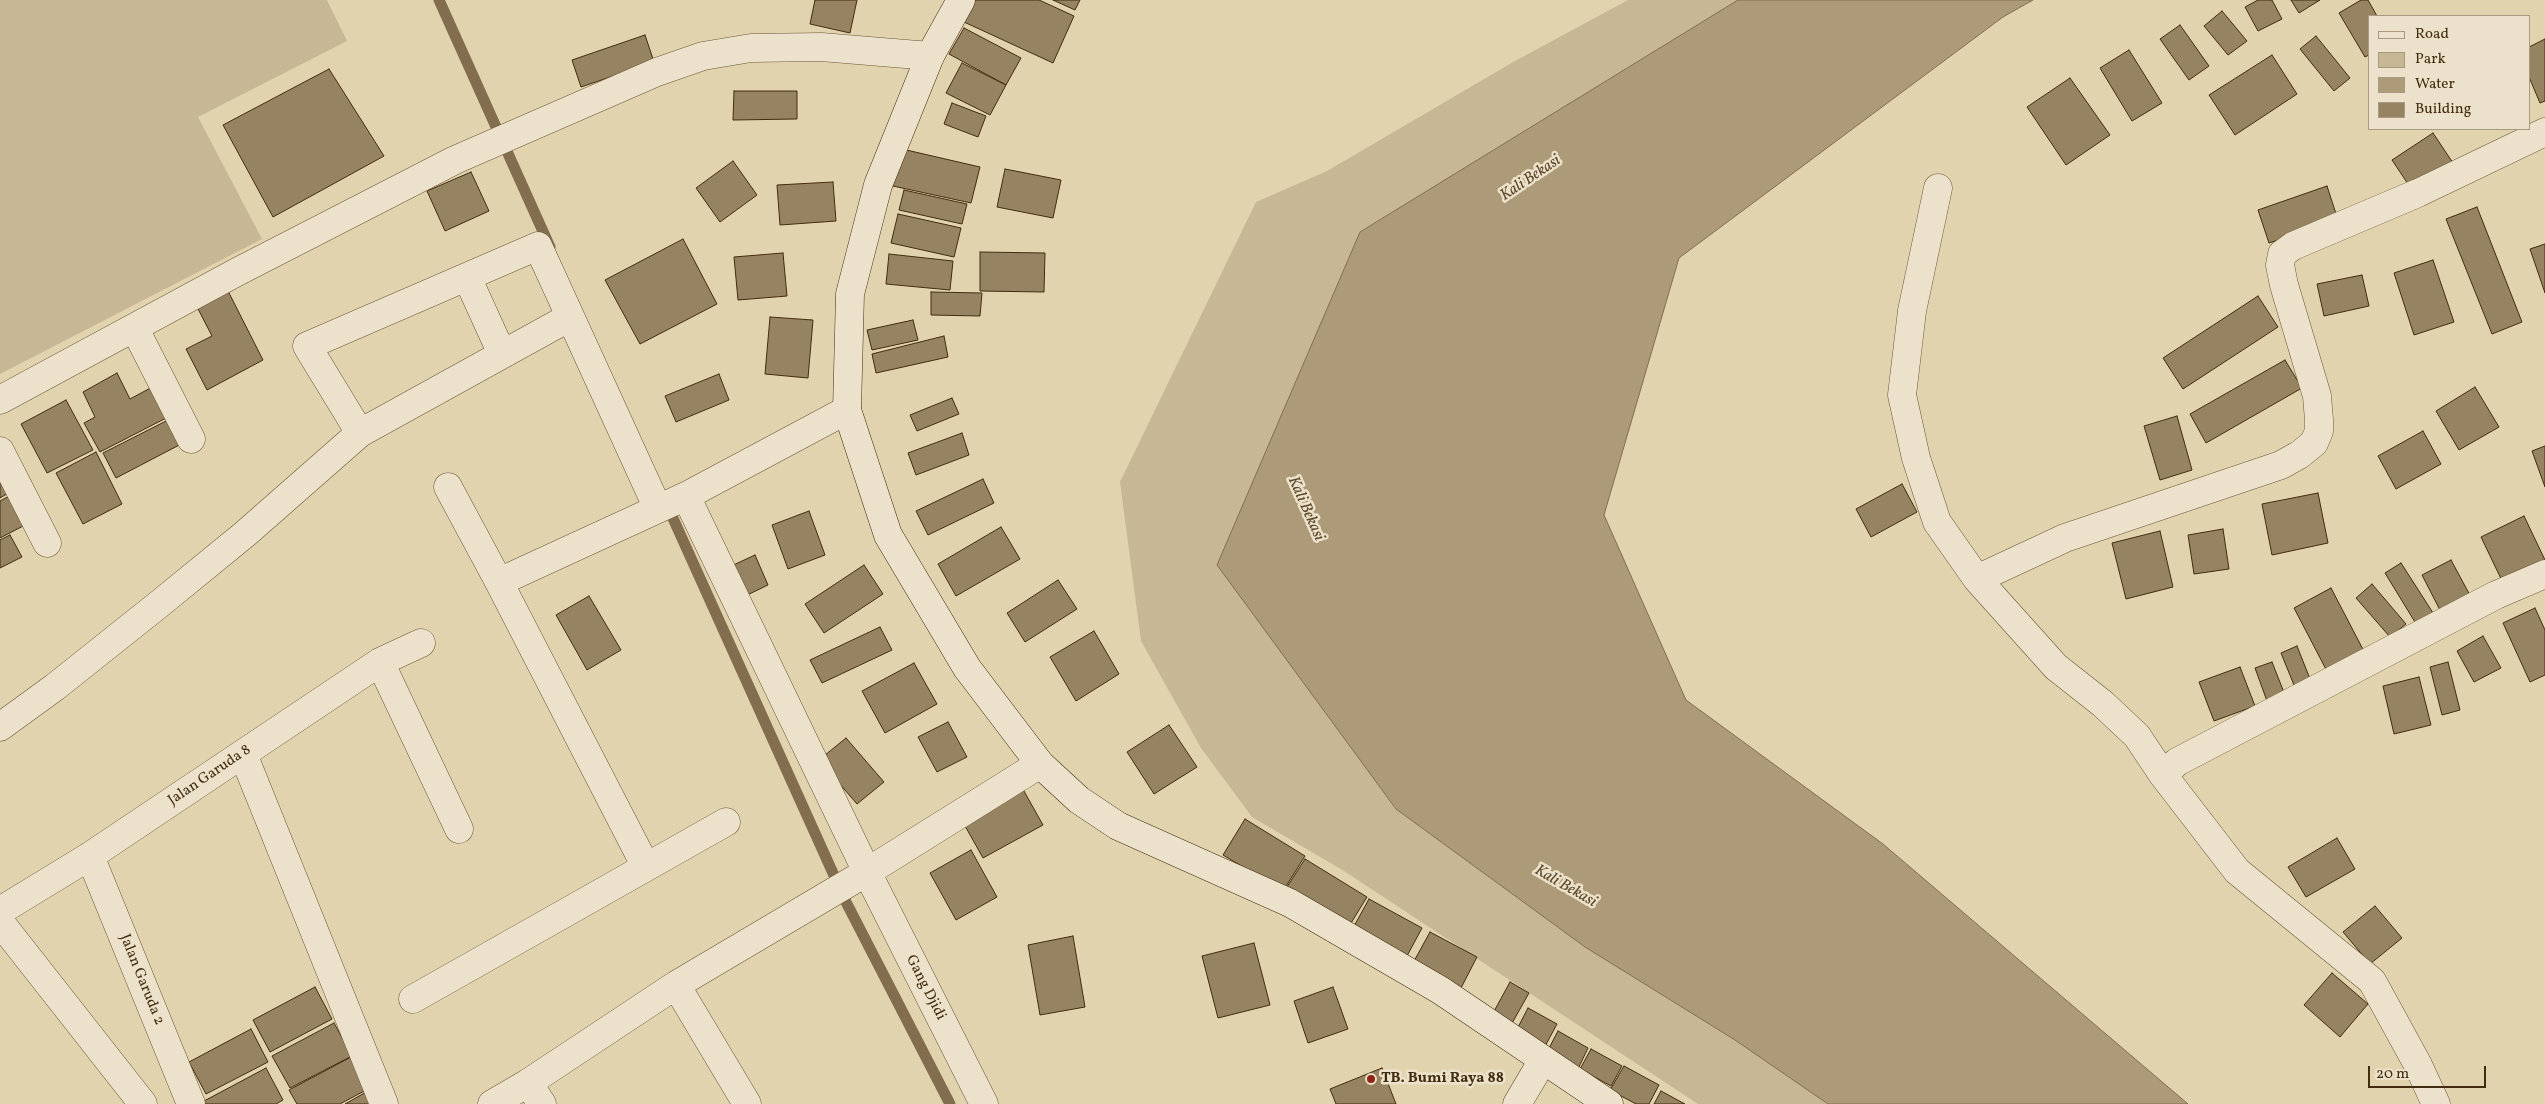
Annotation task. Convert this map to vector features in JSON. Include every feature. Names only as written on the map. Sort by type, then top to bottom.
[{"type":"street","points":[[961,0],[930,56],[878,185],[850,294],[847,410],[888,535],[967,668],[1040,764],[1079,800],[1118,826],[1290,903],[1440,990],[1609,1104]]},
{"type":"street","points":[[0,400],[135,329],[237,272],[455,160],[561,112],[703,56],[751,48],[821,47],[930,56]]},
{"type":"street","points":[[1977,579],[2065,538],[2280,465],[2299,455],[2314,442],[2319,431],[2317,396],[2284,285],[2280,265],[2282,254],[2293,246],[2418,193],[2545,132]]},
{"type":"street","points":[[1938,188],[1912,311],[1902,395],[1916,458],[1937,522],[1977,579],[2056,668],[2103,704],[2137,736],[2163,775],[2237,871],[2372,981],[2418,1065],[2436,1104]]},
{"type":"street","points":[[360,433],[307,346],[538,246],[658,509]]},
{"type":"street","points":[[467,277],[502,354]]},
{"type":"street","points":[[0,727],[55,687],[245,534],[360,433],[570,317]]},
{"type":"street","points":[[135,329],[191,438]]},
{"type":"street","points":[[500,582],[686,496],[847,410]]},
{"type":"street","points":[[0,451],[47,543]]},
{"type":"street","points":[[448,487],[500,582],[646,867]]},
{"type":"street","name":"Gang Djidi","points":[[686,496],[867,872],[984,1104]]},
{"type":"street","points":[[2163,775],[2177,762],[2496,596],[2545,574]]},
{"type":"street","name":"Jalan Garuda 8","points":[[0,911],[90,856],[380,662],[421,643]]},
{"type":"street","points":[[380,662],[459,829]]},
{"type":"street","points":[[243,754],[384,1104]]},
{"type":"street","points":[[492,1104],[535,1093],[676,985],[867,872],[1040,764]]},
{"type":"street","points":[[413,999],[726,822]]},
{"type":"street","name":"Jalan Garuda 2","points":[[90,856],[191,1104]]},
{"type":"street","points":[[0,922],[143,1104]]},
{"type":"street","points":[[676,985],[747,1104]]},
{"type":"street","points":[[1517,1104],[1543,1060]]},
{"type":"green space","points":[[0,0],[327,0],[347,41],[198,117],[262,239],[0,374]]},
{"type":"green space","points":[[1628,0],[1738,0],[1360,232],[1218,565],[1396,809],[1585,947],[1735,1040],[1828,1104],[1698,1104],[1344,871],[1252,817],[1201,748],[1141,641],[1120,482],[1256,202],[1327,171],[1515,61]]},
{"type":"water","name":"Kali Bekasi","points":[[1738,0],[2033,0],[2003,17],[1679,258],[1604,515],[1686,700],[1883,844],[2188,1104],[1828,1104],[1735,1040],[1585,947],[1396,809],[1217,565],[1360,232]]},
{"type":"building","points":[[815,0],[857,0],[850,33],[810,24]]},
{"type":"building","points":[[974,0],[1039,0],[1074,16],[1053,63],[964,22]]},
{"type":"building","points":[[1053,0],[1080,0],[1075,10]]},
{"type":"building","points":[[2258,0],[2272,0],[2282,19],[2258,31],[2245,7]]},
{"type":"building","points":[[2291,0],[2320,0],[2299,13]]},
{"type":"building","points":[[2361,0],[2368,0],[2376,15],[2368,15],[2368,56],[2365,57],[2339,13]]},
{"type":"building","points":[[2222,11],[2247,41],[2228,55],[2204,26]]},
{"type":"building","points":[[2180,25],[2209,66],[2189,80],[2160,39]]},
{"type":"building","points":[[964,28],[1021,58],[1006,85],[949,54]]},
{"type":"building","points":[[645,35],[654,62],[581,87],[572,60]]},
{"type":"building","points":[[2316,36],[2350,78],[2334,91],[2300,49]]},
{"type":"building","points":[[2545,39],[2545,101],[2540,103],[2530,79],[2530,46]]},
{"type":"building","points":[[2129,50],[2162,103],[2132,121],[2100,68]]},
{"type":"building","points":[[2272,55],[2297,94],[2235,135],[2209,95]]},
{"type":"building","points":[[962,63],[1006,85],[990,115],[946,93]]},
{"type":"building","points":[[329,69],[384,156],[273,217],[223,125]]},
{"type":"building","points":[[2070,78],[2110,135],[2066,165],[2027,107]]},
{"type":"building","points":[[734,91],[797,91],[797,119],[733,120]]},
{"type":"building","points":[[952,103],[986,116],[978,137],[944,124]]},
{"type":"building","points":[[2433,133],[2455,166],[2414,193],[2392,160]]},
{"type":"building","points":[[902,149],[980,167],[971,203],[893,186]]},
{"type":"building","points":[[733,161],[757,195],[720,222],[696,188]]},
{"type":"building","points":[[1005,169],[1061,180],[1053,218],[997,207]]},
{"type":"building","points":[[471,172],[489,211],[445,231],[427,191]]},
{"type":"building","points":[[833,182],[836,221],[780,225],[777,185]]},
{"type":"building","points":[[2327,186],[2338,220],[2269,243],[2258,210]]},
{"type":"building","points":[[904,190],[967,204],[962,224],[899,210]]},
{"type":"building","points":[[2477,207],[2522,322],[2492,334],[2446,219]]},
{"type":"building","points":[[898,214],[961,228],[954,257],[891,243]]},
{"type":"building","points":[[683,239],[717,304],[640,344],[605,280]]},
{"type":"building","points":[[2545,244],[2545,293],[2530,249]]},
{"type":"building","points":[[980,252],[1045,253],[1044,292],[980,291]]},
{"type":"building","points":[[783,253],[787,296],[738,300],[734,257]]},
{"type":"building","points":[[889,254],[953,261],[950,290],[886,284]]},
{"type":"building","points":[[2433,260],[2454,322],[2414,335],[2394,273]]},
{"type":"building","points":[[2362,275],[2369,306],[2324,316],[2317,284]]},
{"type":"building","points":[[227,289],[263,360],[207,390],[186,349],[212,336],[196,305]]},
{"type":"building","points":[[931,292],[982,293],[980,316],[931,315]]},
{"type":"building","points":[[2258,296],[2278,327],[2183,389],[2163,358]]},
{"type":"building","points":[[770,317],[813,320],[808,378],[765,374]]},
{"type":"building","points":[[913,320],[918,340],[872,350],[867,330]]},
{"type":"building","points":[[944,336],[948,357],[876,373],[872,354]]},
{"type":"building","points":[[2285,360],[2302,388],[2206,443],[2190,414]]},
{"type":"building","points":[[117,373],[130,399],[156,385],[172,415],[100,452],[84,423],[95,417],[83,392]]},
{"type":"building","points":[[719,374],[729,400],[676,422],[665,396]]},
{"type":"building","points":[[2475,387],[2499,427],[2459,450],[2436,411]]},
{"type":"building","points":[[952,398],[959,414],[917,431],[910,415]]},
{"type":"building","points":[[66,400],[93,450],[47,473],[21,424]]},
{"type":"building","points":[[2177,416],[2192,470],[2160,480],[2144,426]]},
{"type":"building","points":[[172,418],[185,442],[116,478],[103,453]]},
{"type":"building","points":[[2423,431],[2441,464],[2396,489],[2378,456]]},
{"type":"building","points":[[962,433],[969,455],[916,475],[908,453]]},
{"type":"building","points":[[2545,446],[2545,487],[2532,451]]},
{"type":"building","points":[[96,452],[122,504],[83,524],[56,473]]},
{"type":"building","points":[[0,472],[10,492],[0,498]]},
{"type":"building","points":[[983,479],[994,503],[928,535],[916,511]]},
{"type":"building","points":[[1902,484],[1917,512],[1871,537],[1856,509]]},
{"type":"building","points":[[2318,493],[2328,543],[2272,555],[2262,504]]},
{"type":"building","points":[[11,495],[27,524],[0,538],[0,501]]},
{"type":"building","points":[[809,511],[825,555],[788,569],[772,525]]},
{"type":"building","points":[[2524,516],[2545,560],[2545,567],[2505,587],[2481,537]]},
{"type":"building","points":[[1001,527],[1020,559],[956,596],[938,564]]},
{"type":"building","points":[[2223,529],[2229,569],[2194,574],[2188,535]]},
{"type":"building","points":[[2160,531],[2173,587],[2126,599],[2112,543]]},
{"type":"building","points":[[10,535],[22,557],[0,568],[0,540]]},
{"type":"building","points":[[755,555],[768,585],[743,597],[729,567]]},
{"type":"building","points":[[2451,560],[2472,599],[2442,614],[2422,575]]},
{"type":"building","points":[[2401,563],[2435,616],[2418,627],[2385,573]]},
{"type":"building","points":[[864,565],[883,594],[824,633],[805,604]]},
{"type":"building","points":[[1058,580],[1077,609],[1025,642],[1007,613]]},
{"type":"building","points":[[2372,584],[2406,624],[2390,637],[2356,598]]},
{"type":"building","points":[[2331,588],[2367,657],[2330,677],[2294,608]]},
{"type":"building","points":[[589,596],[621,650],[587,670],[556,615]]},
{"type":"building","points":[[2535,608],[2545,630],[2545,675],[2530,682],[2503,623]]},
{"type":"building","points":[[880,627],[892,650],[822,683],[810,660]]},
{"type":"building","points":[[1094,631],[1119,674],[1076,701],[1050,657]]},
{"type":"building","points":[[2483,636],[2501,668],[2474,682],[2457,651]]},
{"type":"building","points":[[2297,646],[2314,689],[2298,695],[2281,653]]},
{"type":"building","points":[[2272,662],[2285,695],[2267,701],[2255,668]]},
{"type":"building","points":[[2448,662],[2460,710],[2442,715],[2430,667]]},
{"type":"building","points":[[914,663],[937,704],[885,733],[862,691]]},
{"type":"building","points":[[2240,667],[2255,706],[2214,721],[2199,682]]},
{"type":"building","points":[[2419,677],[2431,725],[2394,734],[2383,686]]},
{"type":"building","points":[[948,722],[967,757],[937,772],[918,737]]},
{"type":"building","points":[[1169,725],[1197,767],[1154,794],[1127,752]]},
{"type":"building","points":[[846,738],[884,782],[857,804],[819,760]]},
{"type":"building","points":[[1020,784],[1043,825],[983,858],[960,817]]},
{"type":"building","points":[[1245,819],[1305,856],[1283,891],[1223,855]]},
{"type":"building","points":[[2337,838],[2355,869],[2306,897],[2288,867]]},
{"type":"building","points":[[971,850],[997,897],[956,920],[930,873]]},
{"type":"building","points":[[1305,859],[1367,897],[1348,928],[1285,890]]},
{"type":"building","points":[[1369,899],[1422,928],[1407,956],[1353,928]]},
{"type":"building","points":[[2375,906],[2402,938],[2370,964],[2343,932]]},
{"type":"building","points":[[1430,932],[1477,957],[1461,988],[1413,963]]},
{"type":"building","points":[[1073,936],[1085,1007],[1040,1015],[1028,945]]},
{"type":"building","points":[[1254,943],[1270,1005],[1218,1018],[1202,956]]},
{"type":"building","points":[[2332,973],[2368,1004],[2340,1037],[2304,1005]]},
{"type":"building","points":[[1510,982],[1529,993],[1511,1025],[1492,1015]]},
{"type":"building","points":[[315,987],[332,1019],[270,1052],[253,1020]]},
{"type":"building","points":[[1333,987],[1348,1029],[1308,1043],[1294,1001]]},
{"type":"building","points":[[1528,1008],[1557,1024],[1543,1050],[1514,1035]]},
{"type":"building","points":[[334,1023],[352,1056],[290,1088],[272,1056]]},
{"type":"building","points":[[251,1029],[268,1062],[206,1094],[189,1062]]},
{"type":"building","points":[[1558,1031],[1588,1048],[1577,1071],[1546,1054]]},
{"type":"building","points":[[1591,1049],[1622,1066],[1611,1086],[1580,1069]]},
{"type":"building","points":[[351,1057],[368,1089],[340,1104],[297,1104],[289,1090]]},
{"type":"building","points":[[1624,1066],[1659,1085],[1649,1104],[1636,1104],[1610,1090]]},
{"type":"building","points":[[266,1068],[283,1100],[276,1104],[205,1104],[204,1101]]},
{"type":"building","name":"TB. Bumi Raya 88","points":[[1382,1068],[1396,1104],[1336,1104],[1330,1089]]},
{"type":"building","points":[[368,1091],[375,1104],[345,1104]]},
{"type":"building","points":[[1661,1091],[1685,1104],[1654,1104]]},
{"type":"waterway","points":[[439,0],[550,247]]},
{"type":"waterway","points":[[667,505],[846,902],[950,1104]]},
{"type":"place","name":"TB. Bumi Raya 88","points":[[1371,1079]]}]
